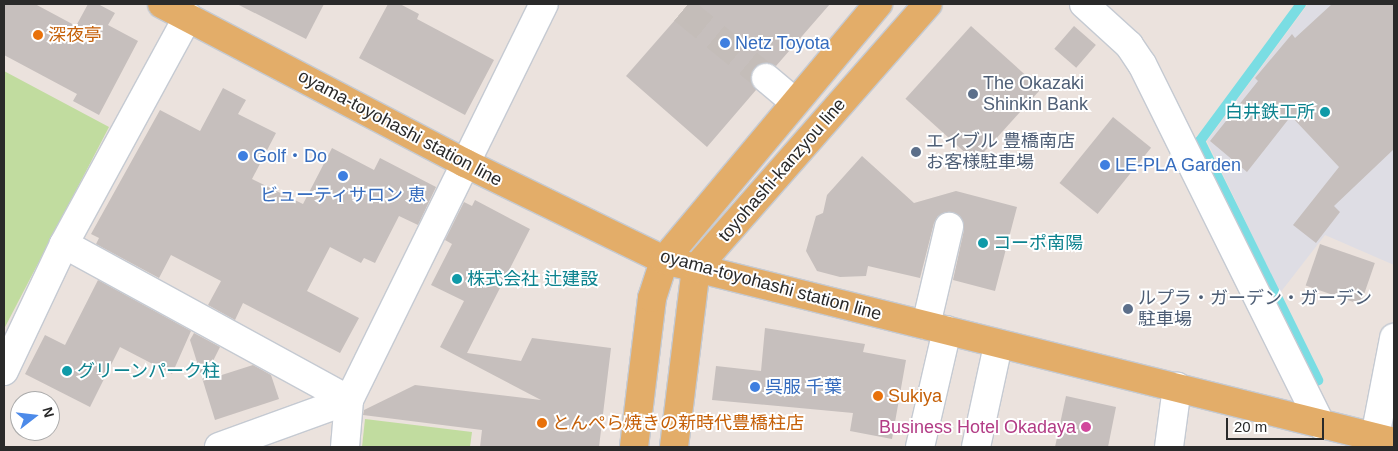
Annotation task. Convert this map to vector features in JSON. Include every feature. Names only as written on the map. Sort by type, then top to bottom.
[{"type":"main road","name":"oyama-toyohashi station line","points":[[162,4],[465,163],[664,260],[998,345],[1385,439]]},
{"type":"main road","name":"toyohashi-kanzyou line","points":[[634,447],[652,298],[664,260],[878,4]]},
{"type":"main road","name":"toyohashi-kanzyou line","points":[[696,268],[928,4]]},
{"type":"main road","points":[[674,447],[696,268]]},
{"type":"street","points":[[345,447],[350,400],[544,4]]},
{"type":"street","points":[[1084,4],[1130,45],[1142,64],[1321,424]]},
{"type":"street","points":[[4,371],[64,244],[188,16]]},
{"type":"street","points":[[766,78],[795,102]]},
{"type":"street","points":[[920,447],[949,227]]},
{"type":"street","points":[[64,244],[350,400]]},
{"type":"street","points":[[1385,439],[1394,338]]},
{"type":"street","points":[[976,447],[998,345]]},
{"type":"street","points":[[1169,447],[1177,388]]},
{"type":"street","points":[[219,447],[350,400]]},
{"type":"shaded area","points":[[1308,4],[1394,4],[1394,265],[1325,235],[1280,293],[1207,141]]},
{"type":"green space","points":[[4,71],[109,127],[4,329]]},
{"type":"green space","points":[[365,419],[472,432],[470,447],[362,447]]},
{"type":"building","points":[[4,4],[35,4],[76,26],[88,4],[98,4],[115,13],[108,25],[138,41],[99,115],[73,101],[77,94],[4,55]]},
{"type":"building","points":[[237,4],[324,4],[306,39]]},
{"type":"building","points":[[388,4],[400,4],[419,14],[417,19],[494,60],[465,115],[359,58]]},
{"type":"building","name":"Netz Toyota","points":[[689,4],[830,4],[776,66],[768,63],[754,68],[751,76],[756,90],[707,147],[626,76]]},
{"type":"building","points":[[1332,4],[1394,4],[1394,149],[1334,206],[1340,212],[1316,243],[1293,225],[1339,167],[1291,116],[1247,172],[1210,141],[1258,81],[1255,78],[1292,34],[1295,38]]},
{"type":"building","name":"The Okazaki Shinkin Bank","points":[[971,26],[1041,89],[975,162],[905,99]]},
{"type":"building","points":[[1074,26],[1096,45],[1076,68],[1054,49]]},
{"type":"building","points":[[223,88],[246,100],[238,114],[276,133],[252,179],[303,204],[332,148],[374,170],[380,158],[436,187],[418,225],[399,216],[375,263],[364,258],[361,263],[330,247],[307,291],[359,318],[340,353],[243,303],[235,320],[208,305],[221,281],[171,255],[159,278],[96,244],[99,238],[91,234],[160,110],[200,131]]},
{"type":"building","name":"LE-PLA Garden","points":[[1113,117],[1151,148],[1098,214],[1060,183]]},
{"type":"building","points":[[862,156],[914,203],[956,191],[1017,207],[995,291],[953,280],[964,230],[960,216],[952,212],[938,216],[934,223],[920,278],[868,266],[866,276],[840,277],[817,271],[806,251],[816,216],[823,213],[827,195]]},
{"type":"building","points":[[475,200],[530,229],[467,353],[521,361],[532,338],[611,348],[599,447],[480,447],[482,430],[363,415],[364,410],[415,385],[541,400],[440,347],[464,301],[431,285],[452,244],[445,240],[464,202],[472,206]]},
{"type":"building","points":[[1320,244],[1375,263],[1361,304],[1306,286]]},
{"type":"building","points":[[98,280],[191,331],[172,374],[120,347],[90,407],[25,374],[45,335],[65,345]]},
{"type":"building","points":[[765,328],[865,344],[863,352],[906,360],[892,439],[850,431],[853,413],[712,400],[716,366],[761,371]]},
{"type":"building","points":[[194,333],[220,347],[203,381],[190,340]]},
{"type":"building","points":[[253,365],[271,375],[279,399],[215,420],[203,381]]},
{"type":"building","name":"Business Hotel Okadaya","points":[[1066,396],[1116,407],[1108,447],[1055,447]]},
{"type":"waterway","points":[[1301,4],[1200,141],[1318,380]]},
{"type":"tunnel","points":[[683,10],[766,78]]},
{"type":"place","name":"深夜亭","points":[[38,35]]},
{"type":"place","name":"Netz Toyota","points":[[725,43]]},
{"type":"place","name":"The Okazaki Shinkin Bank","points":[[973,94]]},
{"type":"place","name":"白井鉄工所","points":[[1325,112]]},
{"type":"place","name":"エイブル 豊橋南店 お客様駐車場","points":[[916,152]]},
{"type":"place","name":"Golf・Do","points":[[243,156]]},
{"type":"place","name":"LE-PLA Garden","points":[[1105,165]]},
{"type":"place","name":"ビューティサロン 恵","points":[[343,176]]},
{"type":"place","name":"コーポ南陽","points":[[983,243]]},
{"type":"place","name":"株式会社 辻建設","points":[[457,279]]},
{"type":"place","name":"ルプラ・ガーデン・ガーデン 駐車場","points":[[1128,309]]},
{"type":"place","name":"グリーンパーク柱","points":[[67,371]]},
{"type":"place","name":"呉服 千葉","points":[[755,387]]},
{"type":"place","name":"Sukiya","points":[[878,396]]},
{"type":"place","name":"とんぺら焼きの新時代豊橋柱店","points":[[542,423]]},
{"type":"place","name":"Business Hotel Okadaya","points":[[1086,427]]}]
